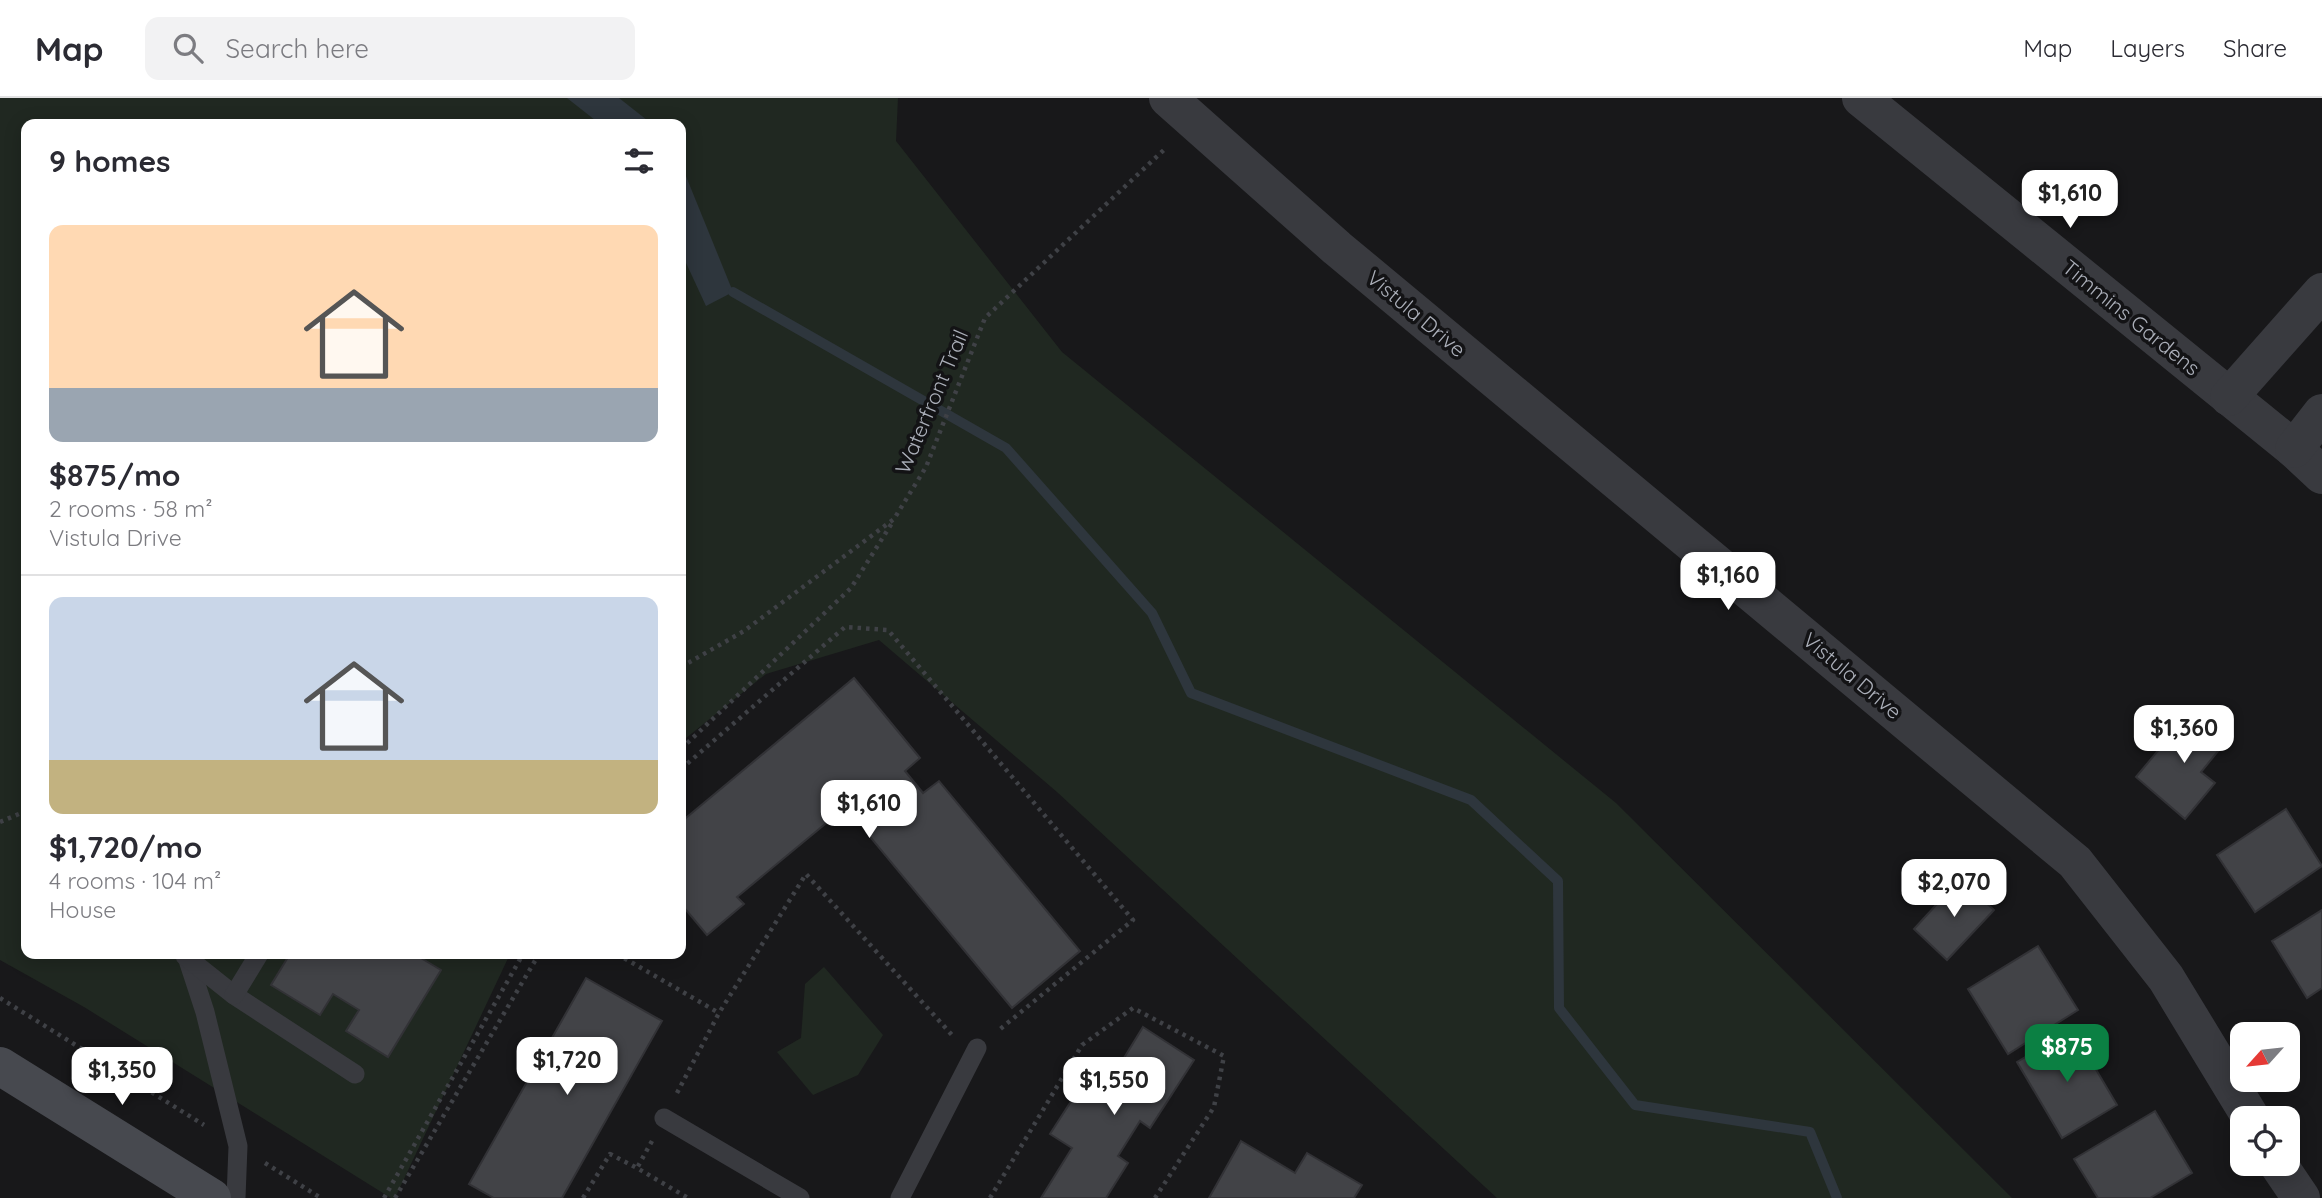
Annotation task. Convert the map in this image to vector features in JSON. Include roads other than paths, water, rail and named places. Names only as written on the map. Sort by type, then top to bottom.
[{"type":"main road","points":[[0,1066],[212,1198]]},
{"type":"street","name":"Timmins Gardens","points":[[1873,102],[2294,449],[2322,475]]},
{"type":"street","name":"Vistula Drive","points":[[1180,109],[1337,248],[2076,862],[2166,978],[2244,1106]]},
{"type":"street","points":[[2229,397],[2322,292]]},
{"type":"street","points":[[2294,449],[2322,413]]},
{"type":"street","points":[[2286,1176],[2301,1198]]},
{"type":"lane","points":[[185,959],[205,1012],[238,1146],[236,1198]]},
{"type":"lane","points":[[189,959],[234,995],[355,1074]]},
{"type":"lane","points":[[234,995],[256,959]]},
{"type":"lane","points":[[900,1198],[978,1048]]},
{"type":"lane","points":[[664,1118],[800,1198]]},
{"type":"waterway","points":[[733,292],[1006,448],[1152,613],[1191,693],[1471,800],[1558,881],[1559,1008],[1635,1105],[1810,1132],[1837,1198]]}]
